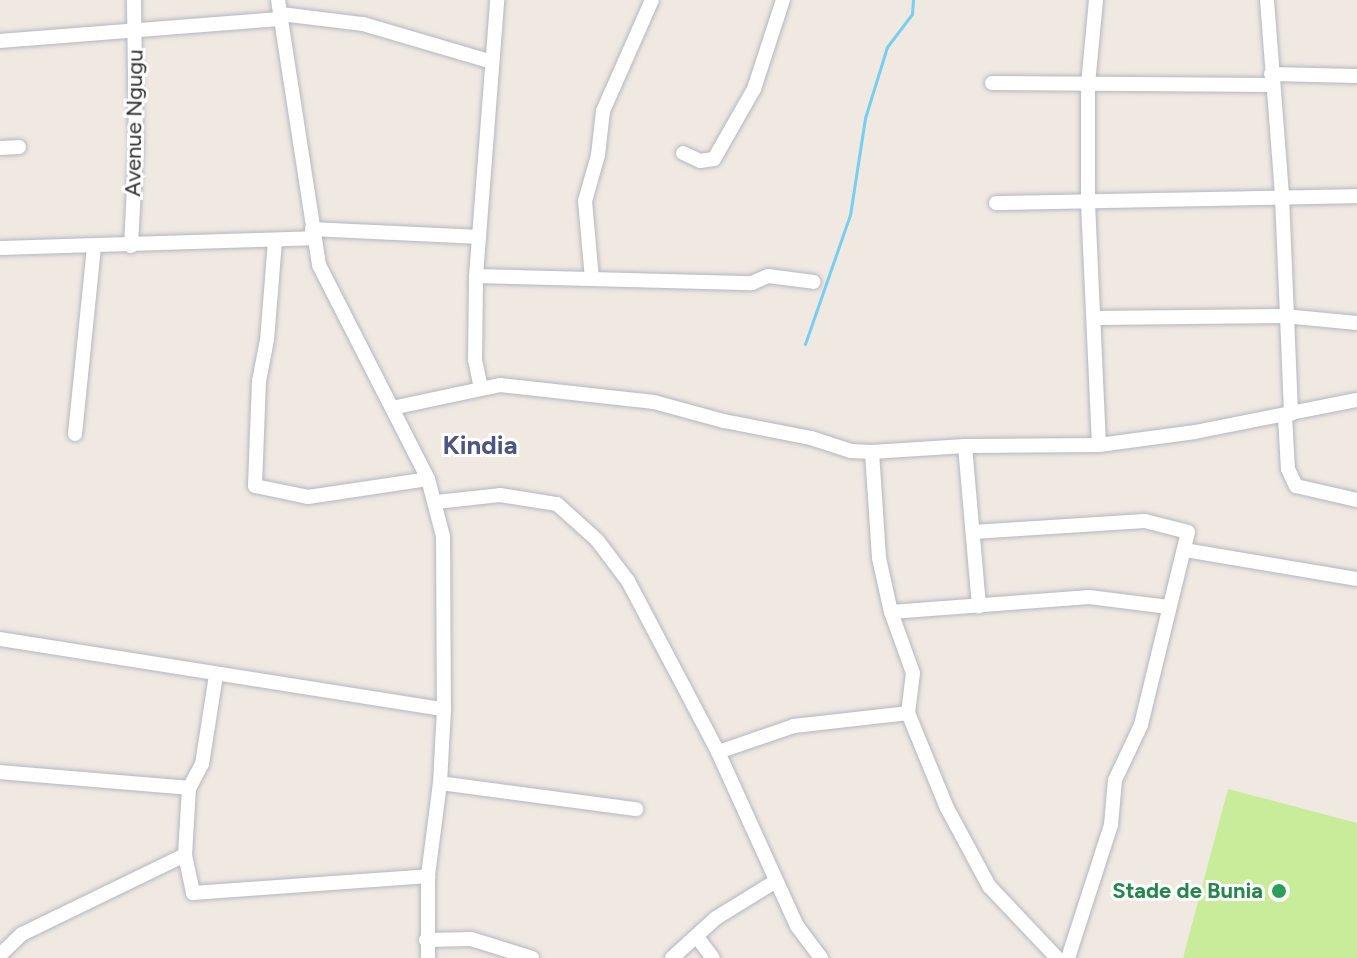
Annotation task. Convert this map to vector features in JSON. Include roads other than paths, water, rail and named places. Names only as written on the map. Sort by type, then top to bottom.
[{"type":"street","name":"Avenue Ngugu","points":[[131,246],[136,147],[134,0]]},
{"type":"street","points":[[481,388],[475,360],[476,276],[497,0]]},
{"type":"street","points":[[592,279],[585,201],[598,155],[603,111],[652,0]]},
{"type":"street","points":[[683,153],[700,161],[714,159],[754,89],[783,0]]},
{"type":"street","points":[[1096,0],[1088,85],[1088,203],[1099,445]]},
{"type":"street","points":[[1267,0],[1282,197],[1288,469],[1296,486],[1357,500]]},
{"type":"street","points":[[280,11],[305,156],[319,265],[428,479],[443,536],[444,709],[440,783],[428,876],[428,958]]},
{"type":"street","points":[[0,41],[135,33],[280,11],[363,24],[492,62]]},
{"type":"street","points":[[992,83],[1088,85],[1357,76]]},
{"type":"street","points":[[0,148],[19,147]]},
{"type":"street","points":[[996,203],[1357,196]]},
{"type":"street","points":[[0,248],[275,241],[313,234],[479,237]]},
{"type":"street","points":[[275,241],[267,340],[259,381],[255,486],[308,497],[428,479]]},
{"type":"street","points":[[75,434],[94,247]]},
{"type":"street","points":[[476,276],[752,283],[768,276],[814,282]]},
{"type":"street","points":[[1094,318],[1284,316],[1357,323]]},
{"type":"street","points":[[392,408],[500,385],[654,402],[724,421],[811,438],[851,451],[872,452],[965,446],[1099,445],[1288,415],[1357,400]]},
{"type":"street","points":[[965,446],[979,606]]},
{"type":"street","points":[[872,452],[879,558],[891,612],[913,673],[908,713],[947,808],[989,886],[1057,958]]},
{"type":"street","points":[[436,502],[500,495],[557,504],[597,540],[628,581],[718,752],[797,926],[821,958]]},
{"type":"street","points":[[973,532],[1145,521],[1188,532],[1141,725],[1115,780],[1111,825],[1068,958]]},
{"type":"street","points":[[1185,550],[1357,579]]},
{"type":"street","points":[[891,612],[1089,597],[1168,607]]},
{"type":"street","points":[[0,639],[444,709]]},
{"type":"street","points":[[216,675],[202,764],[189,788],[185,855],[193,893],[428,876]]},
{"type":"street","points":[[718,752],[794,726],[908,713]]},
{"type":"street","points":[[0,772],[189,788]]},
{"type":"street","points":[[440,783],[636,809]]},
{"type":"street","points":[[0,955],[22,934],[185,855]]},
{"type":"street","points":[[672,958],[716,918],[776,881]]},
{"type":"street","points":[[697,937],[713,958]]},
{"type":"street","points":[[426,940],[471,939],[532,958]]},
{"type":"waterway","points":[[805,344],[850,215],[865,118],[887,47],[912,14],[913,0]]},
{"type":"place","name":"Stade de Bunia","points":[[1279,891]]},
{"type":"district","name":"Kindia","points":[[480,446]]}]
